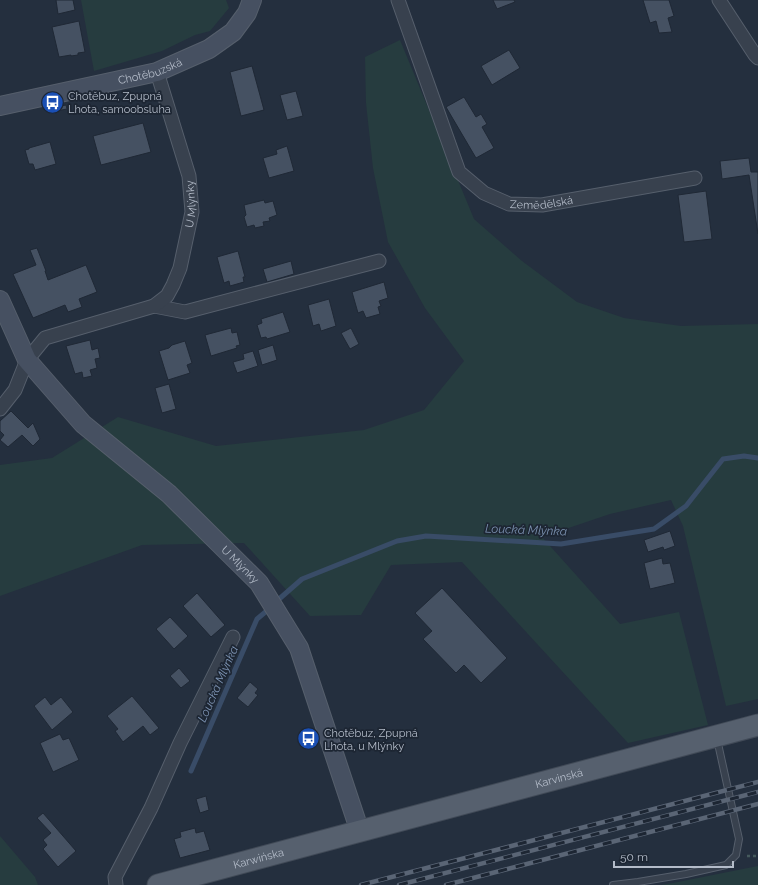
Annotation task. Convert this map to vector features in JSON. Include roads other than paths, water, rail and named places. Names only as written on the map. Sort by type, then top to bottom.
[{"type":"main road","name":"Karvinská","points":[[360,832],[758,725]]},
{"type":"main road","name":"Karwińska","points":[[158,885],[360,832]]},
{"type":"street","name":"Chotěbuzská","points":[[0,106],[157,72],[208,49],[233,32],[247,13],[252,0]]},
{"type":"street","name":"Zemědělská","points":[[398,0],[459,172],[484,193],[509,204],[542,206],[695,178]]},
{"type":"street","points":[[719,0],[758,58]]},
{"type":"street","name":"U Mlýnky","points":[[27,360],[45,338],[154,306],[167,296],[173,285],[180,268],[192,212],[189,176],[157,72]]},
{"type":"street","name":"U Mlýnky","points":[[154,306],[185,312],[379,261]]},
{"type":"street","name":"U Mlýnky","points":[[0,300],[27,360],[83,424],[169,494],[259,583],[299,648],[360,832]]},
{"type":"street","points":[[0,409],[15,390],[27,360]]},
{"type":"street","points":[[116,885],[115,877],[151,808],[180,743],[233,637]]},
{"type":"lane","points":[[613,885],[686,874],[726,865],[736,855],[739,839],[716,736]]},
{"type":"waterway","name":"Loucká Mlýnka","points":[[278,600],[302,579],[397,541],[426,536],[561,544],[654,529],[686,506],[723,459],[744,456],[758,458]]},
{"type":"waterway","name":"Loucká Mlýnka","points":[[191,771],[257,619],[269,609]]},
{"type":"railway","points":[[361,885],[758,782]]},
{"type":"railway","points":[[399,885],[758,792]]},
{"type":"railway","points":[[446,885],[758,804]]},
{"type":"place","name":"Chotěbuz, Zpupná Lhota, samoobsluha","points":[[53,102]]},
{"type":"place","name":"Chotěbuz, Zpupná Lhota, u Mlýnky","points":[[308,739]]}]
